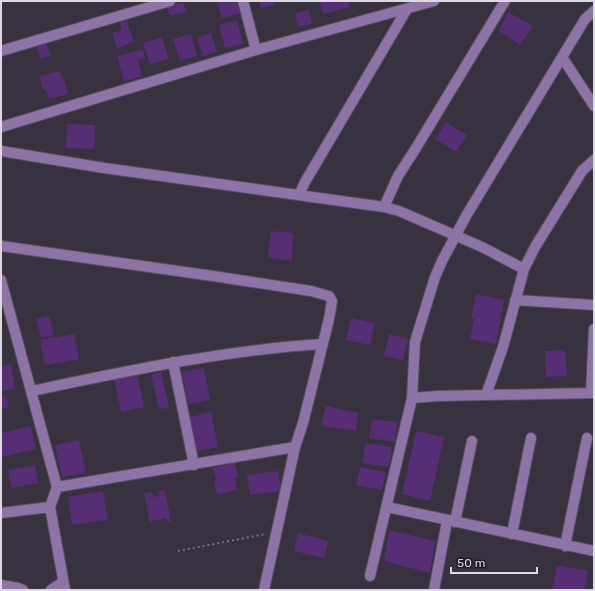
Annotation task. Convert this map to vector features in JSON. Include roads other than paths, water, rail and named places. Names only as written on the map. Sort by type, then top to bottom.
[{"type":"street","points":[[1,51],[170,1]]},
{"type":"street","points":[[243,1],[256,50]]},
{"type":"street","points":[[1,127],[256,50],[434,1]]},
{"type":"street","points":[[384,207],[398,176],[506,1]]},
{"type":"street","points":[[299,195],[305,182],[407,9]]},
{"type":"street","points":[[370,576],[412,398],[415,342],[435,277],[456,235],[562,57],[585,19],[594,11]]},
{"type":"street","points":[[562,57],[594,106]]},
{"type":"street","points":[[1,151],[104,168],[384,207],[399,211],[456,235],[524,269]]},
{"type":"street","points":[[486,395],[503,347],[524,269],[535,247],[582,171],[594,160]]},
{"type":"street","points":[[1,246],[310,291],[328,296],[332,301],[329,319],[303,423],[295,447],[264,590]]},
{"type":"street","points":[[1,280],[57,487],[50,507],[64,586],[51,590]]},
{"type":"street","points":[[515,300],[594,305]]},
{"type":"street","points":[[412,398],[438,396],[592,393],[594,329]]},
{"type":"street","points":[[31,391],[173,362],[295,345],[322,344]]},
{"type":"street","points":[[173,362],[194,465]]},
{"type":"street","points":[[512,534],[531,438]]},
{"type":"street","points":[[565,546],[587,438]]},
{"type":"street","points":[[434,590],[472,441]]},
{"type":"street","points":[[57,487],[295,447]]},
{"type":"street","points":[[1,513],[50,507]]},
{"type":"street","points":[[387,507],[594,552]]},
{"type":"street","points":[[1,585],[23,590]]}]
